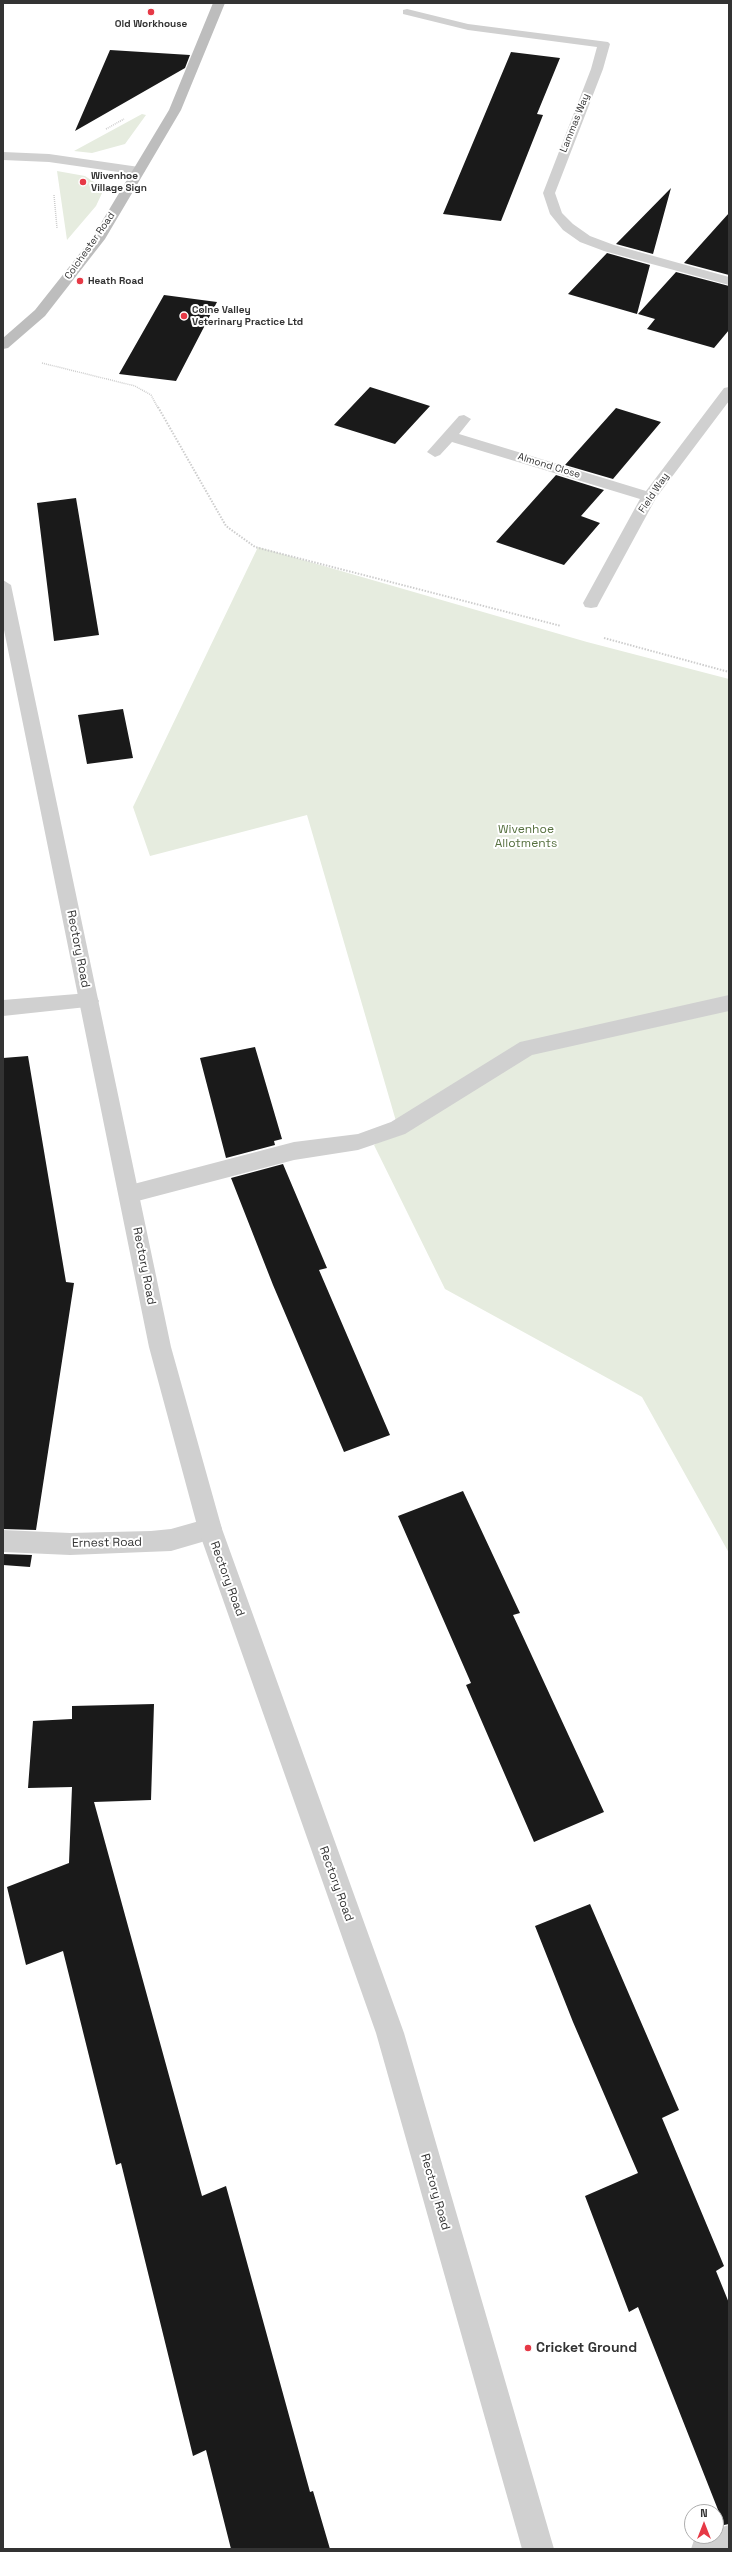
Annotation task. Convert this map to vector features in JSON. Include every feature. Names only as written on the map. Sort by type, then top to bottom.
[{"type":"main road","name":"Colchester Road","points":[[4,345],[40,313],[98,239],[140,171],[175,110],[219,3]]},
{"type":"street","name":"Lammas Way","points":[[407,12],[468,27],[604,44],[597,69],[549,192],[556,214],[568,227],[585,239],[609,248],[729,281]]},
{"type":"street","points":[[3,156],[49,158],[140,171]]},
{"type":"street","name":"Field Way","points":[[591,603],[648,497],[729,391]]},
{"type":"street","points":[[435,452],[464,419]]},
{"type":"street","name":"Almond Close","points":[[450,436],[648,497]]},
{"type":"street","name":"Rectory Road","points":[[3,585],[130,1194],[160,1347],[210,1529],[390,2033],[538,2549]]},
{"type":"street","points":[[3,1008],[89,1001]]},
{"type":"street","points":[[130,1194],[294,1151],[358,1142],[398,1128],[527,1048],[729,1003]]},
{"type":"street","name":"Ernest Road","points":[[3,1541],[70,1544],[151,1542],[171,1540],[210,1529]]},
{"type":"street","points":[[707,2549],[729,2542]]},
{"type":"path","points":[[4,345],[34,361],[135,386],[152,396],[226,526],[254,547],[568,628]]},
{"type":"path","points":[[598,636],[729,672]]},
{"type":"green space","points":[[142,114],[146,115],[125,144],[92,153],[74,151]]},
{"type":"green space","points":[[57,171],[85,176],[100,186],[103,191],[96,206],[67,240]]},
{"type":"green space","name":"Wivenhoe Allotments","points":[[258,547],[587,642],[729,679],[729,1553],[642,1397],[445,1289],[374,1145],[398,1128],[307,815],[150,856],[133,807]]},
{"type":"building","points":[[110,50],[190,55],[185,68],[75,131]]},
{"type":"building","points":[[511,52],[560,58],[537,114],[543,115],[501,221],[443,214]]},
{"type":"building","points":[[671,188],[653,254],[616,244]]},
{"type":"building","points":[[729,213],[729,275],[684,263]]},
{"type":"building","points":[[607,253],[650,265],[637,314],[568,294]]},
{"type":"building","points":[[676,272],[729,286],[729,330],[714,348],[647,329],[655,319],[638,314]]},
{"type":"building","points":[[164,295],[217,302],[176,381],[119,374]]},
{"type":"building","points":[[370,387],[430,406],[395,444],[334,425]]},
{"type":"building","points":[[616,408],[661,422],[613,479],[565,465]]},
{"type":"building","points":[[556,475],[604,490],[581,516],[600,523],[564,565],[496,542]]},
{"type":"building","points":[[76,498],[99,635],[54,641],[37,503]]},
{"type":"building","points":[[123,709],[133,758],[87,764],[78,715]]},
{"type":"building","points":[[255,1047],[282,1139],[274,1141],[275,1145],[226,1158],[200,1058]]},
{"type":"building","points":[[28,1056],[66,1282],[74,1283],[36,1530],[3,1529],[3,1058]]},
{"type":"building","points":[[283,1164],[327,1268],[319,1270],[390,1435],[344,1452],[273,1285],[231,1178]]},
{"type":"building","points":[[463,1491],[520,1613],[513,1615],[604,1812],[534,1842],[466,1685],[471,1683],[398,1516]]},
{"type":"building","points":[[3,1554],[32,1555],[30,1567],[3,1565]]},
{"type":"building","points":[[154,1704],[151,1800],[94,1802],[202,2196],[226,2186],[310,2492],[313,2491],[330,2549],[231,2549],[206,2450],[193,2456],[121,2163],[116,2165],[63,1951],[26,1965],[7,1887],[69,1863],[72,1787],[28,1788],[33,1721],[72,1719],[72,1706]]},
{"type":"building","points":[[590,1904],[679,2110],[662,2118],[724,2266],[716,2271],[729,2303],[729,2524],[724,2525],[724,2504],[716,2504],[638,2307],[629,2312],[585,2196],[638,2173],[573,2022],[535,1926]]},
{"type":"place","name":"Old Workhouse","points":[[151,12]]},
{"type":"place","name":"Wivenhoe Village Sign","points":[[83,182]]},
{"type":"place","name":"Heath Road","points":[[80,281]]},
{"type":"place","name":"Colne Valley Veterinary Practice Ltd","points":[[184,316]]},
{"type":"place","name":"Cricket Ground","points":[[528,2348]]}]
